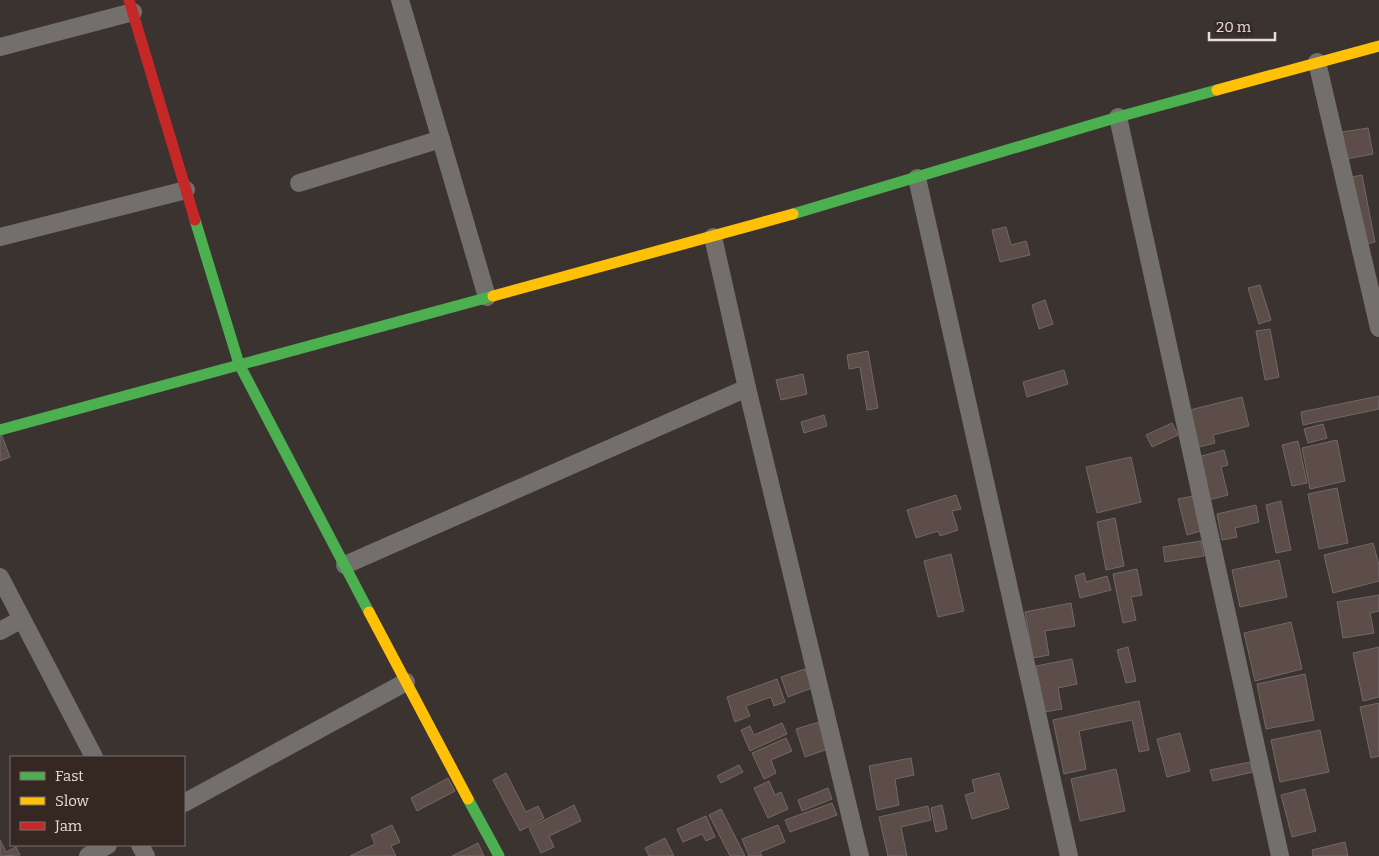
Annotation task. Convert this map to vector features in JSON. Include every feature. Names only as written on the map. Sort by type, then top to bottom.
[{"type":"street","points":[[400,0],[487,297]]},
{"type":"street","points":[[0,46],[131,6],[239,364],[499,856]]},
{"type":"street","points":[[0,430],[713,237],[917,178],[1118,116],[1379,46]]},
{"type":"street","points":[[1317,62],[1379,328]]},
{"type":"street","points":[[1118,116],[1280,856]]},
{"type":"street","points":[[299,183],[441,139]]},
{"type":"street","points":[[917,178],[1069,856]]},
{"type":"street","points":[[0,237],[186,190]]},
{"type":"street","points":[[713,237],[747,388],[860,856]]},
{"type":"street","points":[[345,566],[747,388]]},
{"type":"street","points":[[0,577],[93,756]]},
{"type":"street","points":[[0,631],[22,619]]},
{"type":"street","points":[[185,802],[406,682]]},
{"type":"street","points":[[88,856],[106,846]]},
{"type":"building","points":[[1368,128],[1373,154],[1346,159],[1342,132]]},
{"type":"building","points":[[1362,175],[1375,242],[1366,244],[1352,177]]},
{"type":"building","points":[[1006,227],[1011,245],[1026,241],[1030,255],[1000,262],[992,230]]},
{"type":"building","points":[[1260,285],[1271,320],[1259,324],[1248,288]]},
{"type":"building","points":[[1045,300],[1053,324],[1039,329],[1032,305]]},
{"type":"building","points":[[1270,329],[1279,377],[1265,380],[1256,331]]},
{"type":"building","points":[[868,351],[878,408],[867,410],[860,367],[849,369],[847,355]]},
{"type":"building","points":[[1064,370],[1068,384],[1027,397],[1023,382]]},
{"type":"building","points":[[803,374],[807,394],[781,400],[776,380]]},
{"type":"building","points":[[1379,396],[1379,409],[1303,425],[1301,412]]},
{"type":"building","points":[[1242,397],[1249,426],[1213,435],[1215,443],[1199,447],[1190,410]]},
{"type":"building","points":[[824,415],[827,426],[804,433],[801,422]]},
{"type":"building","points":[[1172,423],[1178,435],[1152,447],[1146,435]]},
{"type":"building","points":[[1323,424],[1327,438],[1308,443],[1304,429]]},
{"type":"building","points":[[0,436],[2,436],[10,457],[0,461]]},
{"type":"building","points":[[1337,440],[1345,481],[1310,489],[1302,448]]},
{"type":"building","points":[[1298,441],[1307,483],[1292,486],[1282,445]]},
{"type":"building","points":[[1224,450],[1228,465],[1221,467],[1228,495],[1209,500],[1198,457]]},
{"type":"building","points":[[1131,457],[1141,502],[1097,513],[1086,467]]},
{"type":"building","points":[[1337,488],[1348,543],[1319,549],[1308,494]]},
{"type":"building","points":[[956,495],[961,509],[952,511],[958,530],[940,536],[938,531],[916,538],[907,510]]},
{"type":"building","points":[[1193,496],[1201,531],[1187,535],[1178,499]]},
{"type":"building","points":[[1281,501],[1291,550],[1276,553],[1266,505]]},
{"type":"building","points":[[1256,505],[1259,522],[1235,528],[1237,537],[1222,540],[1217,514]]},
{"type":"building","points":[[1115,518],[1124,566],[1106,570],[1097,522]]},
{"type":"building","points":[[1201,541],[1204,556],[1165,562],[1163,547]]},
{"type":"building","points":[[1373,543],[1379,565],[1379,581],[1333,593],[1324,555]]},
{"type":"building","points":[[951,554],[964,611],[938,617],[924,561]]},
{"type":"building","points":[[1279,560],[1287,597],[1240,607],[1232,570]]},
{"type":"building","points":[[1137,569],[1142,595],[1131,597],[1136,620],[1123,623],[1113,574]]},
{"type":"building","points":[[1084,573],[1086,582],[1107,576],[1111,590],[1080,598],[1075,576]]},
{"type":"building","points":[[1379,595],[1379,611],[1370,613],[1374,633],[1343,638],[1337,602]]},
{"type":"building","points":[[1071,603],[1075,626],[1045,631],[1049,655],[1033,658],[1025,612]]},
{"type":"building","points":[[1291,622],[1302,669],[1255,681],[1244,633]]},
{"type":"building","points":[[1128,647],[1136,681],[1126,683],[1117,650]]},
{"type":"building","points":[[1379,647],[1379,697],[1363,701],[1353,653]]},
{"type":"building","points":[[1072,659],[1077,684],[1058,688],[1062,709],[1045,712],[1036,666]]},
{"type":"building","points":[[805,669],[812,688],[788,697],[781,677]]},
{"type":"building","points":[[1305,674],[1314,720],[1266,729],[1257,684]]},
{"type":"building","points":[[777,679],[785,702],[774,706],[771,697],[746,706],[750,716],[735,722],[727,697]]},
{"type":"building","points":[[1139,701],[1149,750],[1139,752],[1132,720],[1079,731],[1086,769],[1064,774],[1053,720]]},
{"type":"building","points":[[1379,703],[1379,756],[1371,758],[1360,707]]},
{"type":"building","points":[[819,722],[828,749],[805,757],[796,729]]},
{"type":"building","points":[[782,723],[787,734],[750,751],[741,730],[750,726],[754,735]]},
{"type":"building","points":[[1320,730],[1329,772],[1280,782],[1271,740]]},
{"type":"building","points":[[1180,733],[1190,771],[1167,777],[1157,739]]},
{"type":"building","points":[[786,738],[792,751],[771,760],[776,773],[764,779],[752,753]]},
{"type":"building","points":[[911,758],[914,775],[895,779],[899,805],[877,810],[869,766]]},
{"type":"building","points":[[1250,762],[1253,772],[1213,781],[1210,770]]},
{"type":"building","points":[[739,765],[743,772],[721,783],[717,776]]},
{"type":"building","points":[[1116,769],[1125,811],[1080,821],[1071,779]]},
{"type":"building","points":[[506,773],[526,812],[538,806],[544,818],[520,831],[493,780]]},
{"type":"building","points":[[999,773],[1009,808],[972,819],[965,795],[975,792],[972,780]]},
{"type":"building","points":[[448,778],[455,791],[417,811],[411,798]]},
{"type":"building","points":[[769,781],[775,795],[781,792],[788,809],[768,818],[754,788]]},
{"type":"building","points":[[828,788],[832,799],[802,811],[798,800]]},
{"type":"building","points":[[1305,789],[1316,831],[1292,837],[1281,795]]},
{"type":"building","points":[[832,803],[837,815],[790,832],[785,820]]},
{"type":"building","points":[[574,805],[581,821],[549,836],[554,847],[541,853],[529,828]]},
{"type":"building","points":[[942,805],[947,829],[936,832],[931,808]]},
{"type":"building","points":[[928,806],[931,820],[901,827],[907,856],[888,856],[879,817]]},
{"type":"building","points":[[721,809],[745,856],[730,856],[709,815]]},
{"type":"building","points":[[706,816],[715,837],[706,841],[702,834],[683,842],[677,829]]},
{"type":"building","points":[[392,825],[400,842],[391,846],[396,856],[350,856],[375,844],[371,835]]},
{"type":"building","points":[[778,825],[785,842],[760,852],[762,856],[749,856],[742,839]]},
{"type":"building","points":[[665,838],[674,856],[649,856],[645,848]]},
{"type":"building","points":[[0,840],[6,852],[16,847],[20,855],[0,856]]},
{"type":"building","points":[[1345,842],[1348,856],[1313,856],[1312,850]]},
{"type":"building","points":[[478,843],[484,856],[452,856]]},
{"type":"traffic: fast","points":[[793,214],[1118,117],[1217,90]]},
{"type":"traffic: fast","points":[[195,220],[239,364],[369,612]]},
{"type":"traffic: fast","points":[[0,430],[493,296]]},
{"type":"traffic: fast","points":[[468,799],[499,856]]},
{"type":"traffic: slow","points":[[1217,90],[1379,46]]},
{"type":"traffic: slow","points":[[493,296],[793,214]]},
{"type":"traffic: slow","points":[[369,612],[468,799]]},
{"type":"traffic: jam","points":[[129,0],[195,220]]}]
